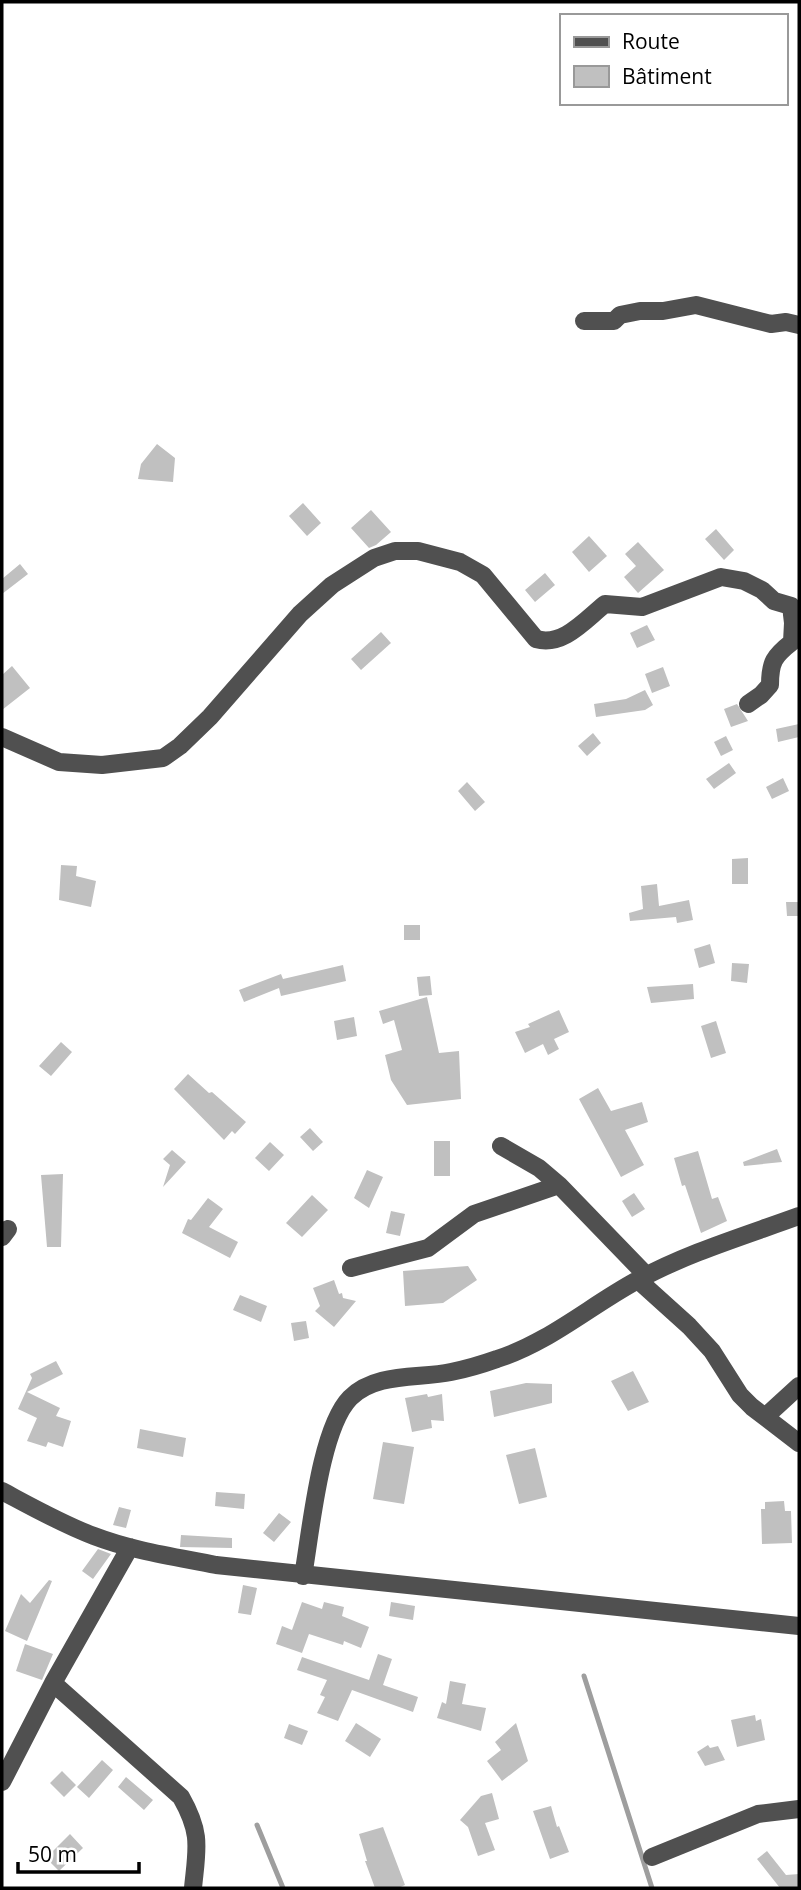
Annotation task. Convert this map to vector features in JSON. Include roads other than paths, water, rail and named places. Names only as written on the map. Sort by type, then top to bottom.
[{"type":"street","points":[[584,321],[614,321],[620,315],[640,310],[663,311],[696,305],[771,324],[786,322],[799,325]]},
{"type":"street","points":[[2,737],[59,762],[102,765],[163,758],[180,746],[210,717],[300,614],[332,585],[374,558],[395,551],[418,551],[460,562],[483,575],[536,639],[546,642],[558,641],[605,604],[642,607],[721,576],[744,581],[795,611],[792,642],[780,651],[770,667],[770,685],[748,704]]},
{"type":"street","points":[[501,1146],[539,1168],[559,1185],[712,1351],[740,1395],[799,1443]]},
{"type":"street","points":[[351,1268],[428,1248],[474,1214],[559,1185]]},
{"type":"street","points":[[303,1576],[327,1440],[337,1415],[351,1397],[370,1385],[393,1379],[450,1372],[498,1359],[537,1342],[642,1278],[688,1256],[799,1216]]},
{"type":"street","points":[[765,1417],[799,1385]]},
{"type":"street","points":[[2,1491],[62,1523],[96,1537],[216,1565],[799,1626]]},
{"type":"street","points":[[2,1782],[53,1683],[130,1547]]},
{"type":"street","points":[[53,1683],[181,1797],[194,1819],[198,1841],[193,1888]]},
{"type":"street","points":[[652,1857],[758,1814],[799,1810]]},
{"type":"waterway","points":[[584,1676],[652,1888]]},
{"type":"waterway","points":[[257,1825],[283,1888]]}]
